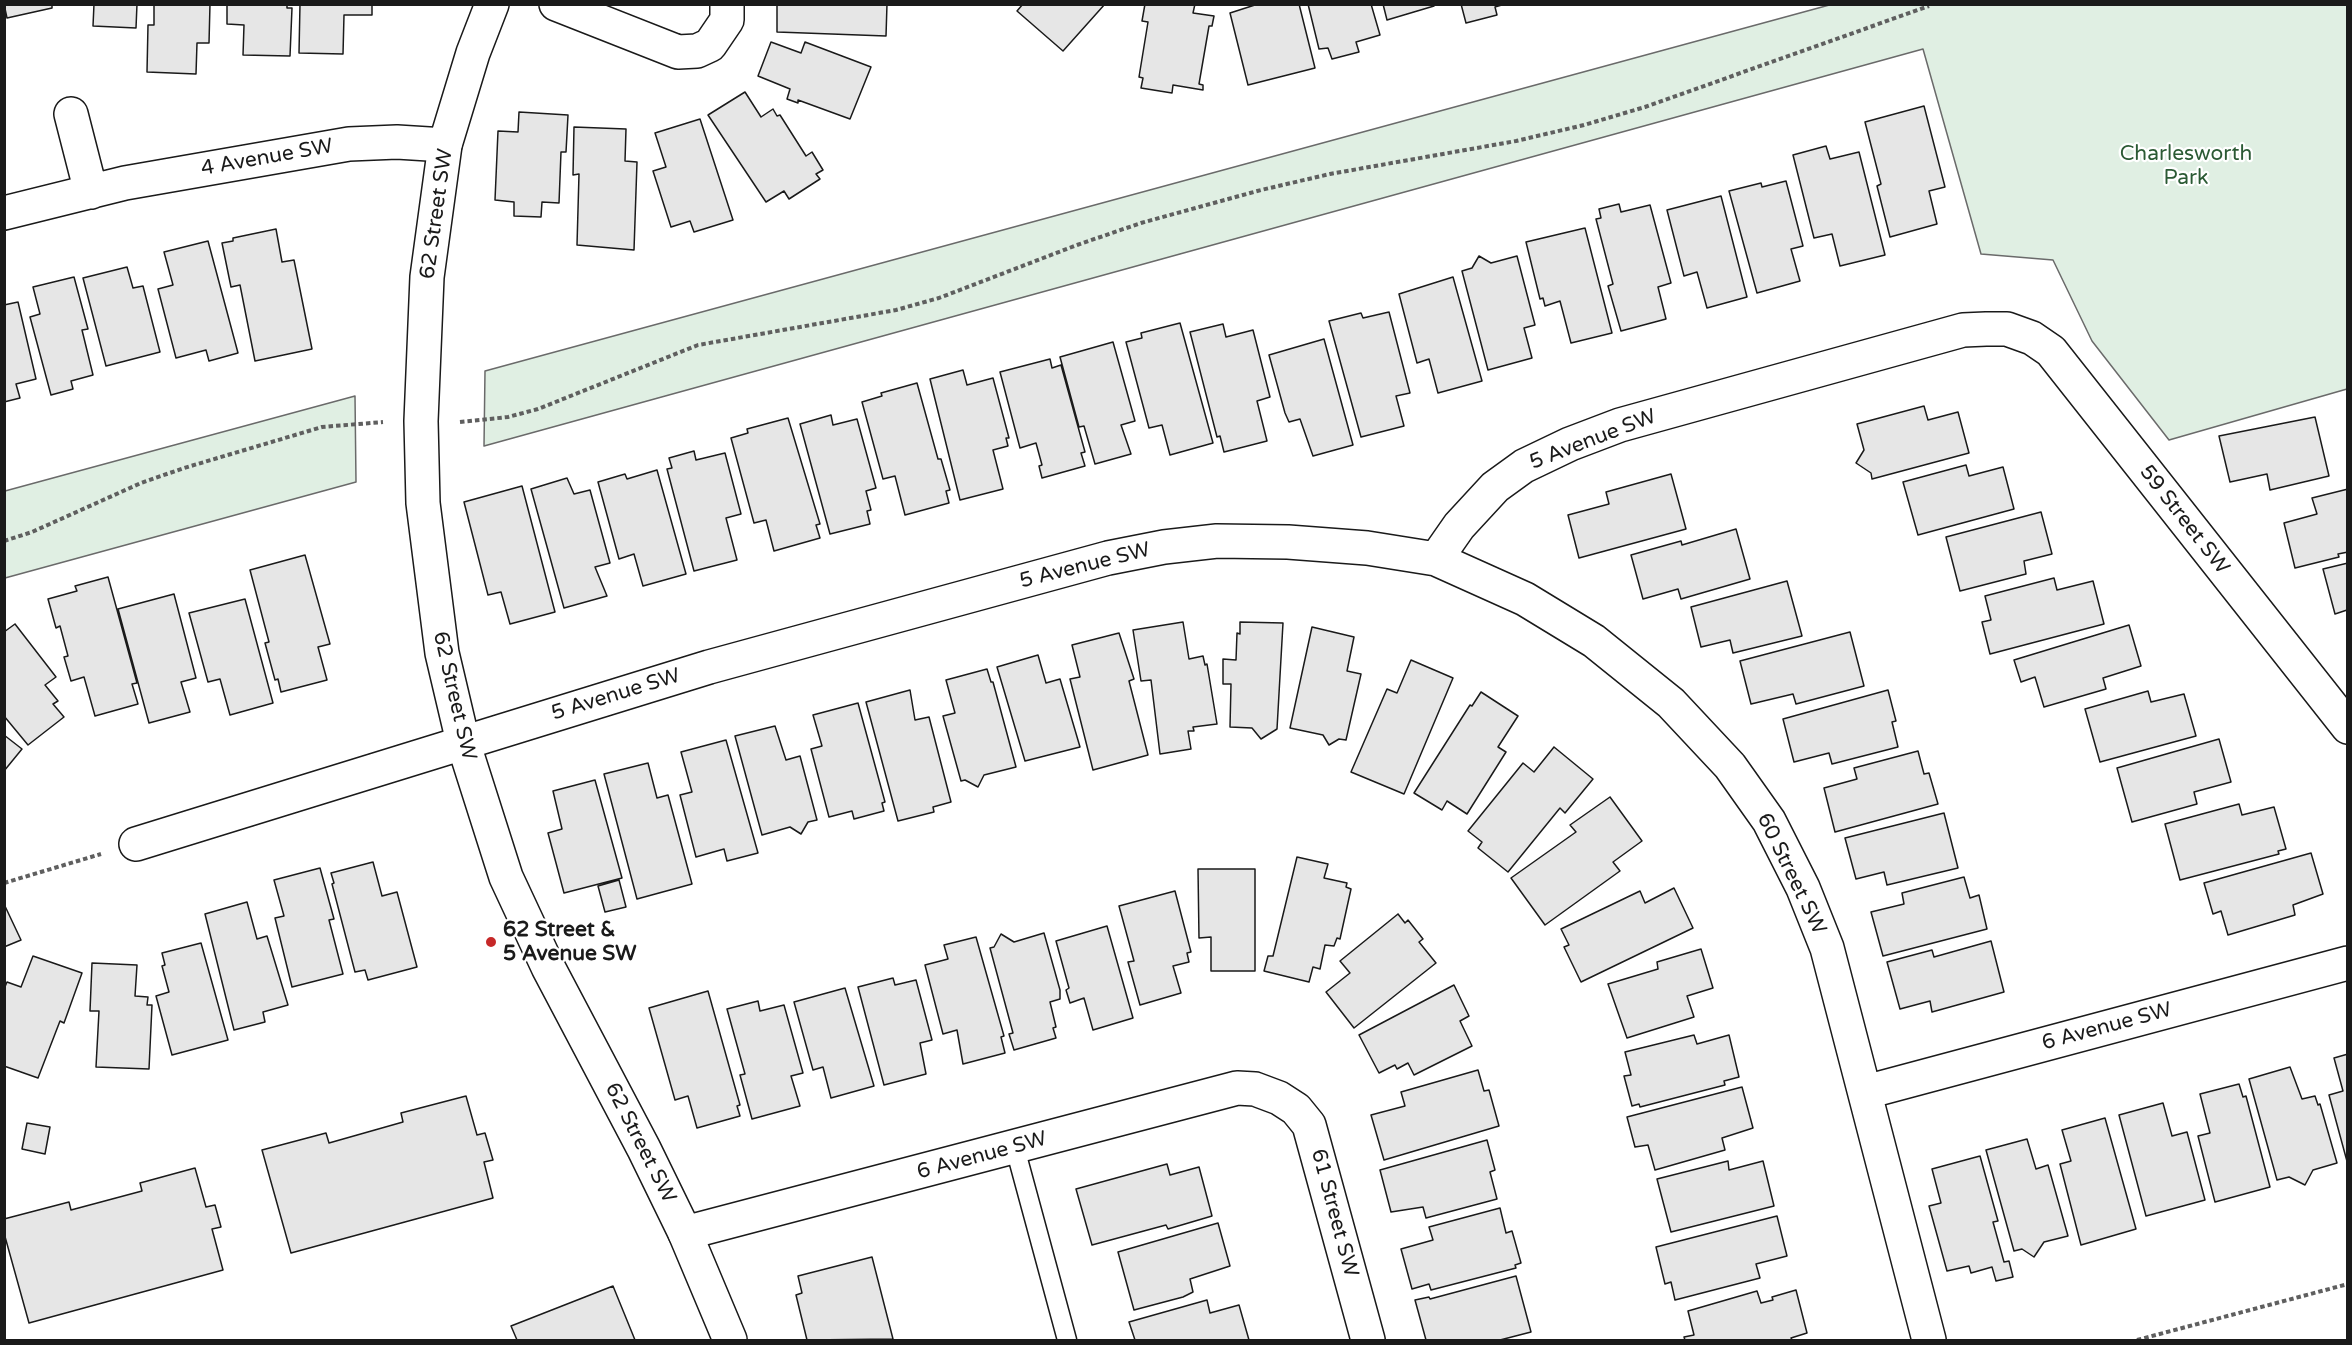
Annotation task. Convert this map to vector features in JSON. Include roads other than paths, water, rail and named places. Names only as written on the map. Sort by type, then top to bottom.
[{"type":"street","name":"62 Street SW","points":[[492,4],[473,52],[446,145],[427,277],[420,421],[423,502],[442,653],[463,742],[506,878],[548,967],[644,1149],[685,1233],[730,1341]]},
{"type":"street","points":[[556,4],[678,52],[697,51],[710,45],[727,20],[727,4]]},
{"type":"street","points":[[71,114],[91,192]]},
{"type":"street","name":"4 Avenue SW","points":[[4,213],[125,183],[349,144],[398,142],[446,145]]},
{"type":"street","name":"5 Avenue SW","points":[[136,844],[709,667],[1108,558],[1164,547],[1217,541],[1288,542],[1367,548],[1436,559],[1459,526],[1495,487],[1524,466],[1570,444],[1620,425],[1962,330],[2007,329]]},
{"type":"street","name":"59 Street SW","points":[[2007,329],[2032,338],[2051,351],[2348,728]]},
{"type":"street","name":"60 Street SW","points":[[1436,559],[1525,599],[1594,641],[1671,702],[1730,766],[1769,821],[1803,888],[1827,948],[1929,1341]]},
{"type":"street","name":"6 Avenue SW","points":[[1866,1092],[2348,963]]},
{"type":"street","name":"6 Avenue SW","points":[[685,1233],[1237,1088],[1255,1089],[1279,1098]]},
{"type":"street","name":"61 Street SW","points":[[1279,1098],[1296,1109],[1309,1125],[1368,1341]]},
{"type":"lane","points":[[1015,1148],[1067,1341]]},
{"type":"place","name":"62 Street & 5 Avenue SW","points":[[491,942]]},
{"type":"park label","name":"Charlesworth Park","points":[[2186,166]]}]
